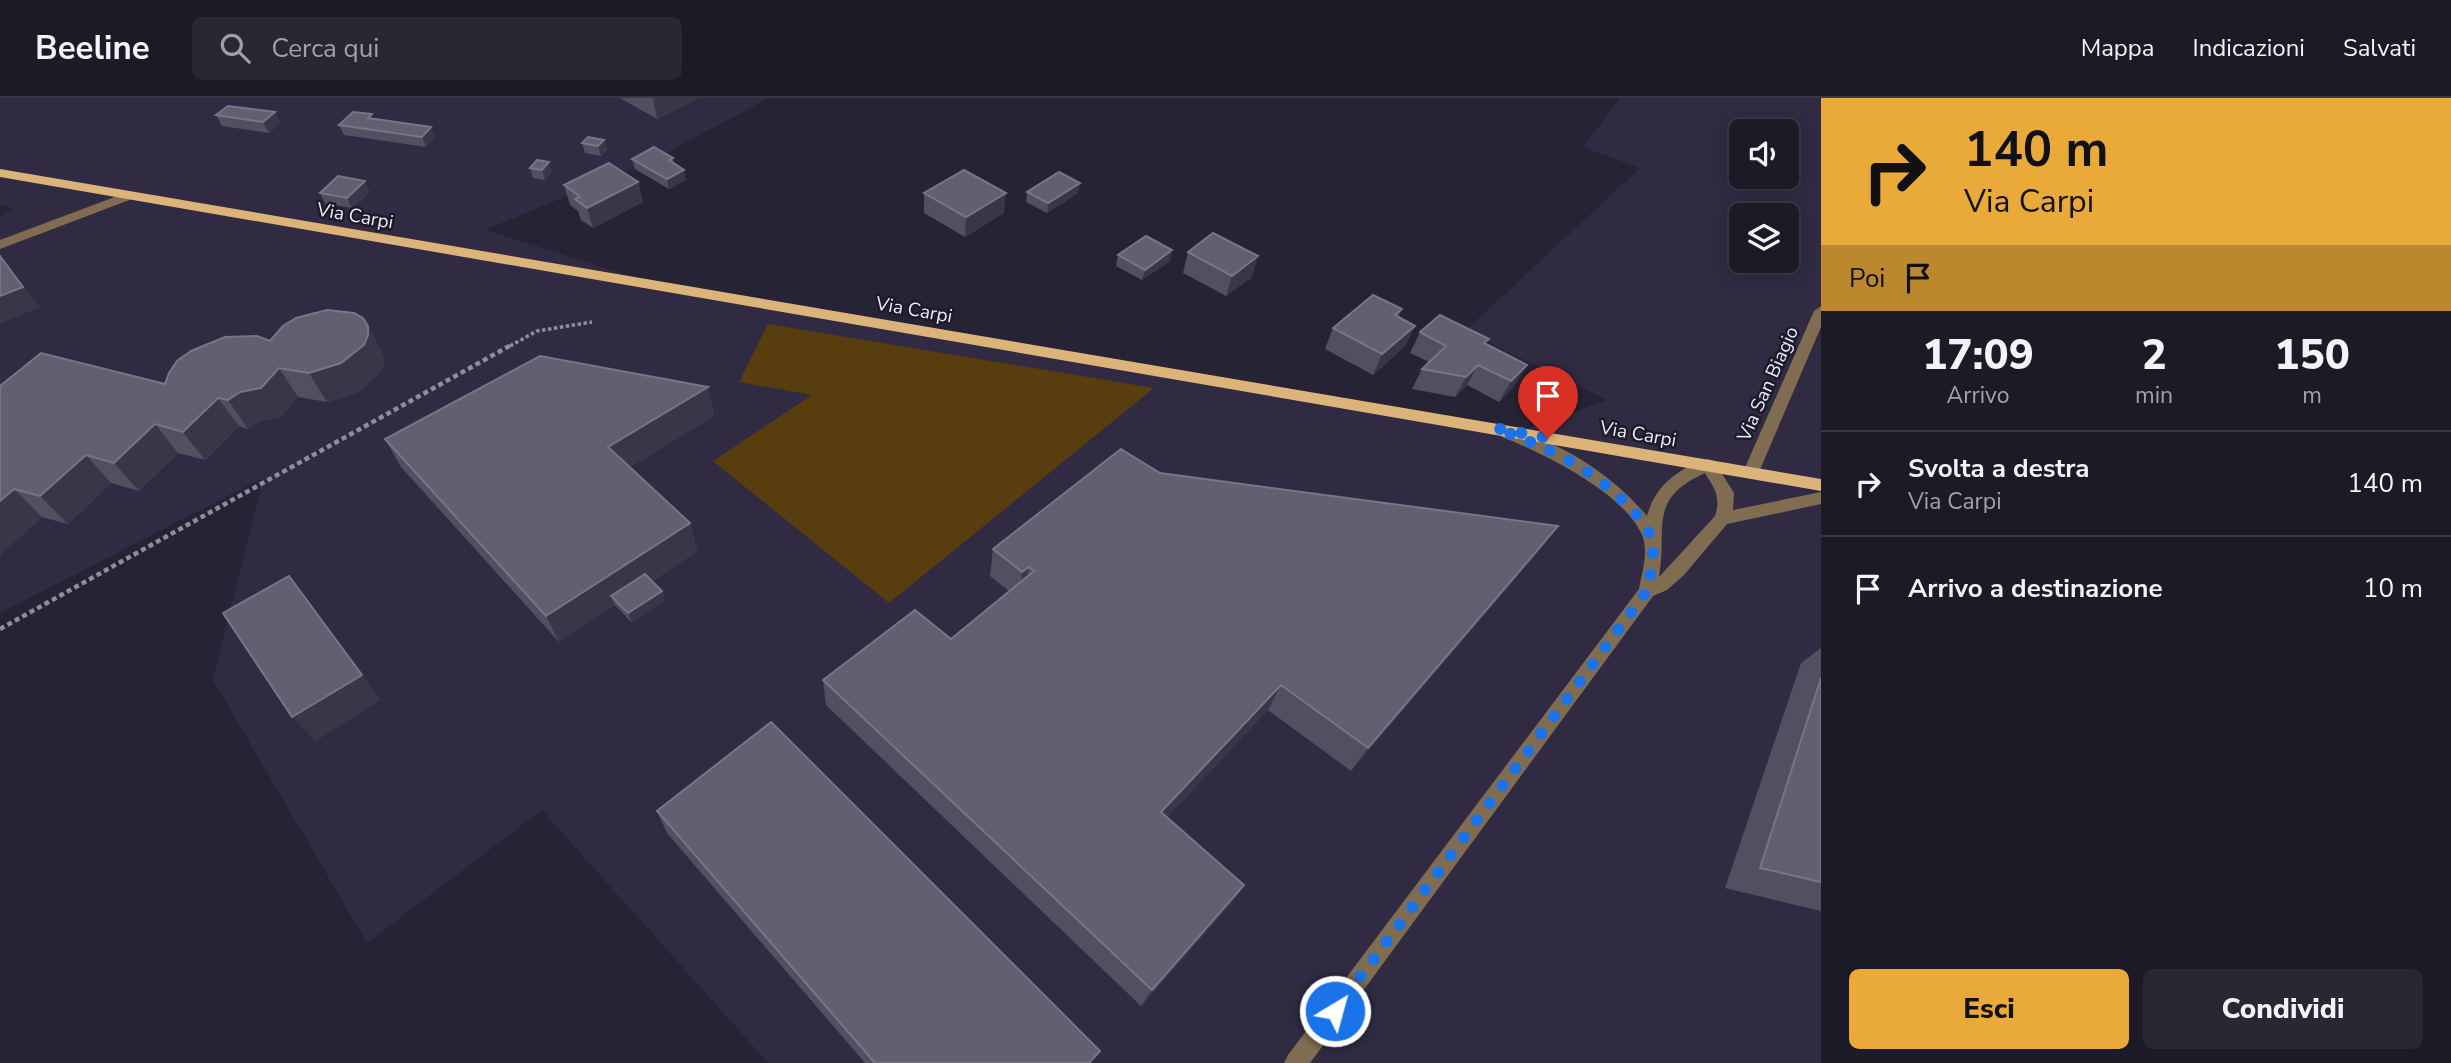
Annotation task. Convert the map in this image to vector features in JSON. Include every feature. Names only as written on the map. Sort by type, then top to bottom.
[{"type":"main road","name":"Via Carpi","points":[[0,173],[1821,485]]},
{"type":"street","points":[[0,245],[128,197]]},
{"type":"street","name":"Via San Biagio","points":[[1751,472],[1821,311]]},
{"type":"street","points":[[1495,428],[1544,446],[1607,484],[1638,516],[1651,536]]},
{"type":"street","points":[[1296,1063],[1647,591],[1654,510],[1664,490],[1682,476],[1708,465],[1726,493],[1727,504],[1722,519],[1678,570],[1661,585],[1647,591]]},
{"type":"street","points":[[1722,519],[1821,498]]},
{"type":"path","points":[[0,629],[537,331],[592,322]]},
{"type":"shaded area","points":[[0,98],[769,98],[651,161],[485,230],[644,280],[1511,435],[1607,400],[1465,331],[1640,168],[1583,147],[1620,98],[1821,98],[1821,1063],[768,1063],[542,810],[367,943],[213,680],[263,478],[0,613],[0,216],[13,208],[0,205]]},
{"type":"shaded area","points":[[768,324],[1154,388],[889,603],[713,461],[812,395],[739,382]]},
{"type":"building","points":[[228,106],[275,112],[263,122],[216,115]]},
{"type":"building","points":[[353,112],[372,114],[368,118],[431,127],[422,137],[339,125]]},
{"type":"building","points":[[588,137],[604,140],[598,146],[582,143]]},
{"type":"building","points":[[654,147],[673,158],[669,160],[684,170],[667,179],[632,159]]},
{"type":"building","points":[[537,160],[549,162],[542,170],[530,168]]},
{"type":"building","points":[[609,163],[638,182],[587,208],[575,199],[580,197],[564,185]]},
{"type":"building","points":[[964,170],[1006,193],[966,217],[924,193]]},
{"type":"building","points":[[1059,172],[1080,183],[1048,203],[1027,192]]},
{"type":"building","points":[[338,176],[365,181],[347,198],[320,193]]},
{"type":"building","points":[[1213,233],[1258,256],[1232,276],[1188,252]]},
{"type":"building","points":[[1146,236],[1172,250],[1145,270],[1118,255]]},
{"type":"building","points":[[0,256],[23,287],[0,296]]},
{"type":"building","points":[[1373,295],[1402,309],[1395,315],[1415,326],[1382,354],[1333,328]]},
{"type":"building","points":[[327,310],[354,313],[363,318],[368,326],[364,345],[341,363],[309,373],[279,368],[261,388],[240,392],[228,400],[218,398],[183,432],[155,424],[114,463],[86,455],[40,496],[14,489],[0,501],[0,386],[41,353],[165,384],[177,361],[191,351],[225,337],[257,336],[270,341],[283,326],[296,318]]},
{"type":"building","points":[[1440,315],[1489,339],[1484,343],[1527,365],[1511,381],[1478,365],[1466,377],[1422,369],[1446,346],[1420,332]]},
{"type":"building","points":[[540,356],[708,387],[608,447],[690,523],[546,616],[385,439]]},
{"type":"building","points":[[1121,449],[1160,473],[1558,526],[1368,748],[1281,685],[1161,812],[1244,885],[1152,990],[823,680],[915,610],[951,639],[1034,571],[1029,567],[1022,572],[993,549]]},
{"type":"building","points":[[645,574],[662,591],[628,613],[611,596]]},
{"type":"building","points":[[289,576],[362,675],[292,717],[223,613]]},
{"type":"building","points":[[1821,678],[1821,882],[1760,868]]},
{"type":"building","points":[[771,722],[1100,1051],[1089,1063],[875,1063],[657,811]]},
{"type":"route","points":[[1335,1011],[1647,591],[1651,566],[1651,536],[1638,516],[1607,484],[1585,470],[1544,446],[1495,428],[1548,438]]}]
